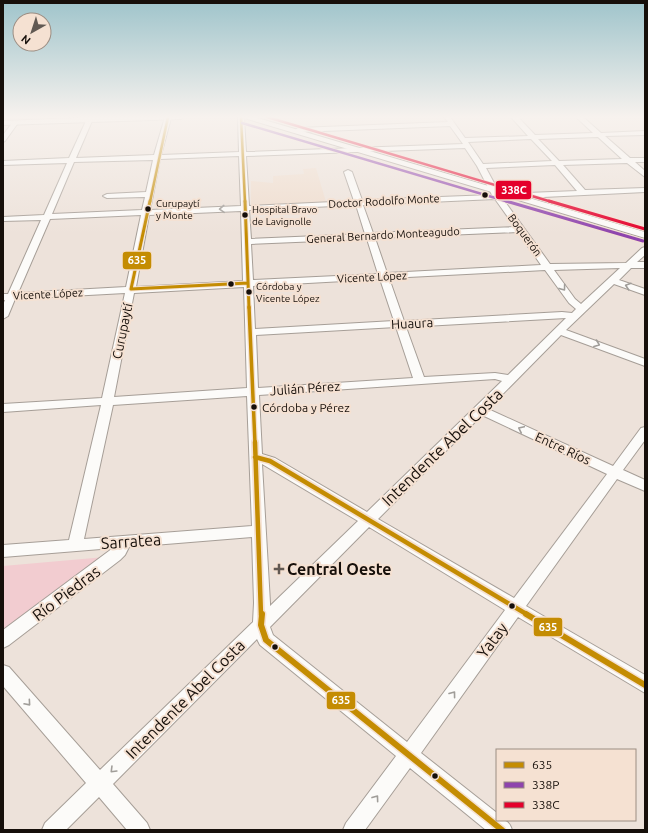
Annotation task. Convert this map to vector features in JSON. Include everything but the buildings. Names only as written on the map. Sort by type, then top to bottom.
[{"type":"main road","points":[[373,156],[495,191],[523,195],[645,230]]},
{"type":"main road","points":[[384,156],[511,196],[645,235]]},
{"type":"street","points":[[3,316],[7,296],[47,217],[73,156]]},
{"type":"street","points":[[3,163],[189,156]]},
{"type":"street","points":[[242,156],[262,603],[261,625],[266,640],[502,830]]},
{"type":"street","name":"Boquerón","points":[[474,156],[520,228],[572,301],[578,313]]},
{"type":"street","points":[[550,156],[583,193]]},
{"type":"street","points":[[623,156],[645,175]]},
{"type":"street","name":"Curupaytí","points":[[75,545],[131,289],[157,157]]},
{"type":"street","points":[[481,166],[645,160]]},
{"type":"street","points":[[348,172],[371,236],[399,324],[420,381]]},
{"type":"street","points":[[116,189],[151,191]]},
{"type":"street","points":[[511,196],[645,190]]},
{"type":"street","points":[[107,196],[151,191]]},
{"type":"street","name":"Doctor Rodolfo Monte","points":[[3,219],[359,203],[495,191]]},
{"type":"street","name":"General Bernardo Monteagudo","points":[[246,242],[520,228]]},
{"type":"street","name":"Intendente Abel Costa","points":[[52,830],[611,280],[645,250]]},
{"type":"street","name":"Vicente López","points":[[7,296],[547,266],[645,264]]},
{"type":"street","points":[[611,280],[645,292]]},
{"type":"street","name":"Huaura","points":[[250,332],[578,313]]},
{"type":"street","points":[[560,331],[645,363]]},
{"type":"street","name":"Julián Pérez","points":[[3,408],[495,376],[511,379]]},
{"type":"street","name":"Entre Ríos","points":[[480,410],[645,486]]},
{"type":"street","name":"Yatay","points":[[353,830],[616,473],[645,431]]},
{"type":"street","points":[[255,457],[270,461],[645,685]]},
{"type":"street","name":"Sarratea","points":[[3,551],[258,531]]},
{"type":"street","name":"Río Piedras","points":[[3,640],[115,556],[120,551],[123,542]]},
{"type":"street","points":[[3,673],[140,830]]},
{"type":"shaded area","points":[[316,168],[326,202],[251,204],[251,181],[273,183],[273,176],[304,174],[303,169]]},
{"type":"shaded area","points":[[105,557],[3,634],[3,566]]},
{"type":"transit line","name":"635","points":[[160,156],[131,289],[248,283]]},
{"type":"transit line","name":"635","points":[[243,156],[262,603],[261,625],[266,640],[502,830]]},
{"type":"transit line","name":"338P","points":[[354,156],[643,241]]},
{"type":"transit line","name":"338C","points":[[398,156],[645,229]]},
{"type":"transit line","name":"635","points":[[255,457],[270,461],[645,685]]},
{"type":"place","name":"Curupaytí y Monte","points":[[148,209]]},
{"type":"place","name":"Hospital Bravo de Lavignolle","points":[[245,215]]},
{"type":"place","name":"Córdoba y Vicente López","points":[[249,292]]},
{"type":"place","name":"Córdoba y Pérez","points":[[254,407]]},
{"type":"place","name":"Central Oeste","points":[[279,569]]}]
